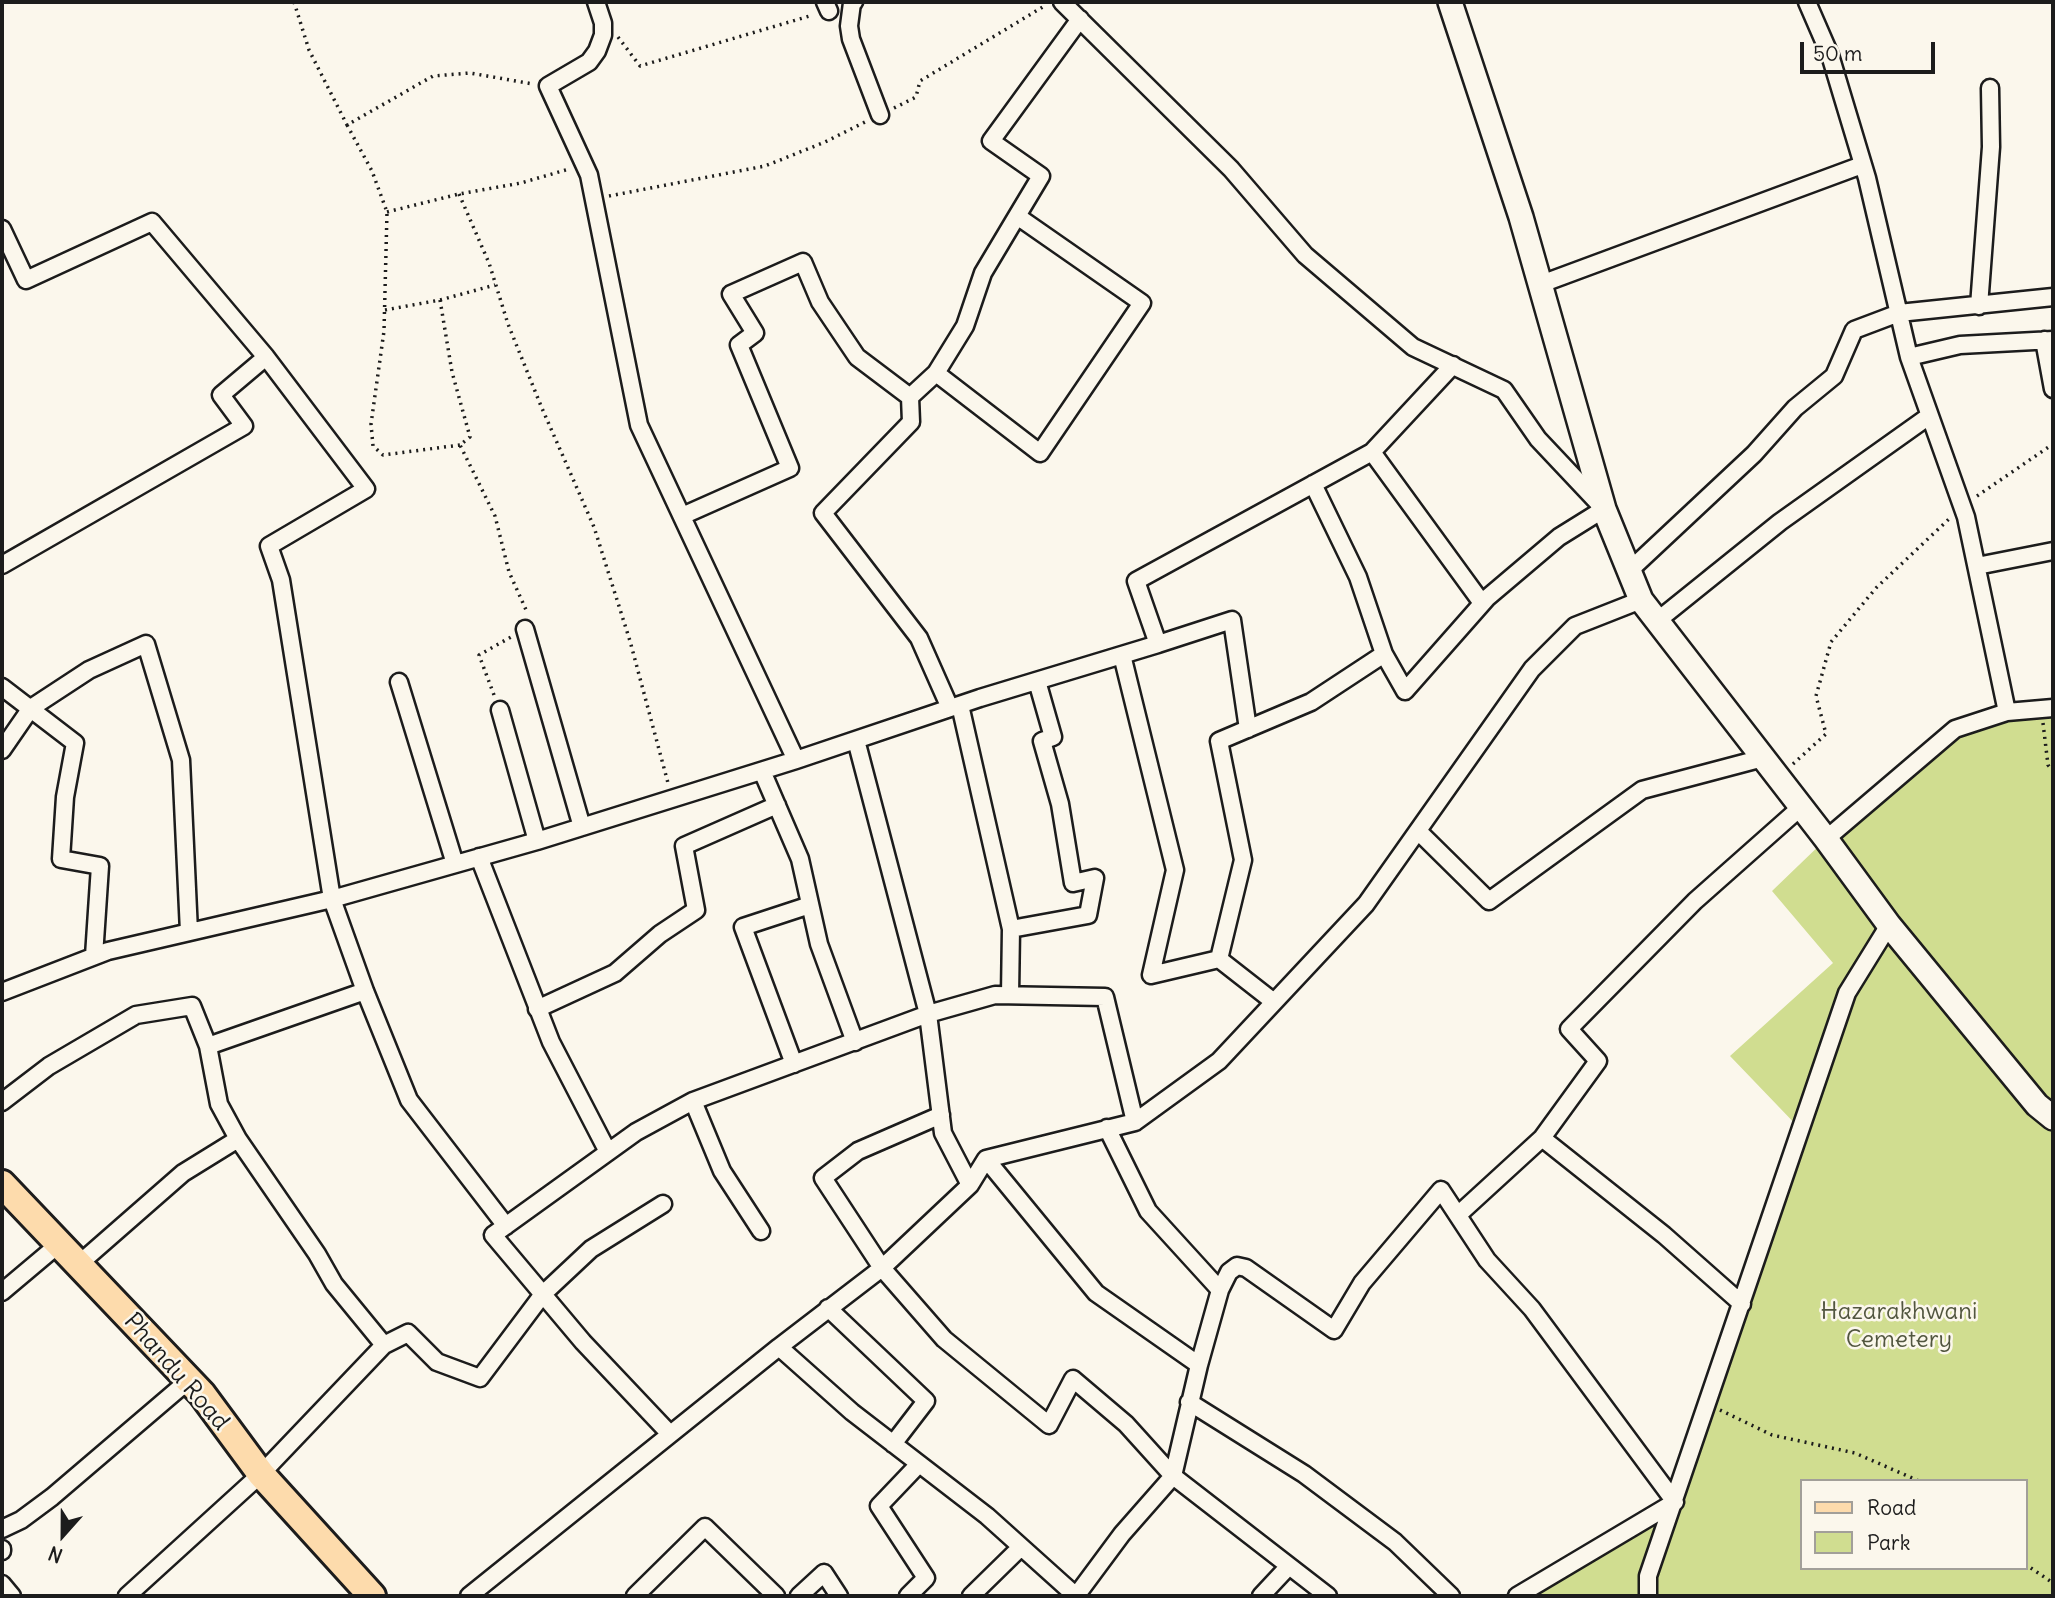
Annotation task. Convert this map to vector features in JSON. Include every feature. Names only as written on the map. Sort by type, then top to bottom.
[{"type":"main road","points":[[1450,2],[1541,284],[1604,509],[1641,600],[1889,925],[2037,1105],[2053,1118]]},
{"type":"main road","name":"Phandu Road","points":[[2,1184],[202,1394],[261,1474],[372,1596]]},
{"type":"street","points":[[854,2],[849,26],[851,40],[880,115]]},
{"type":"street","points":[[1062,2],[1231,169],[1305,255],[1413,347],[1504,390],[1538,439],[1604,509],[1559,537],[1482,603],[1405,691],[1384,654],[1358,577],[1313,484]]},
{"type":"street","points":[[1807,2],[1830,55],[1862,164],[1909,357],[1962,506],[2007,712]]},
{"type":"street","points":[[599,9],[603,35],[597,51],[589,62],[548,86],[589,175],[639,425],[796,760]]},
{"type":"street","points":[[1010,995],[1011,929],[991,831],[955,707],[919,638],[823,513],[911,422],[910,397],[936,373],[965,326],[983,273],[1041,176],[991,141],[1080,19]]},
{"type":"street","points":[[1979,306],[1991,148],[1990,88]]},
{"type":"street","points":[[1541,284],[1862,164]]},
{"type":"street","points":[[936,373],[1041,453],[1142,303],[1017,216]]},
{"type":"street","points":[[2,229],[26,280],[152,222],[266,357],[366,489],[269,546],[281,580],[332,899],[409,1100],[506,1226]]},
{"type":"street","points":[[682,516],[790,468],[739,345],[755,333],[731,294],[803,262],[820,302],[857,357],[910,397]]},
{"type":"street","points":[[1629,571],[1754,454],[1795,408],[1834,376],[1854,330],[1899,313],[2053,297]]},
{"type":"street","points":[[1909,357],[1960,345],[2049,340],[2053,389]]},
{"type":"street","points":[[2,565],[244,426],[221,395],[266,357]]},
{"type":"street","points":[[1158,644],[1136,581],[1372,452],[1452,365]]},
{"type":"street","points":[[1657,621],[1780,522],[1929,416]]},
{"type":"street","points":[[1372,452],[1482,603]]},
{"type":"street","points":[[1977,566],[2053,551]]},
{"type":"street","points":[[469,1596],[881,1268],[970,1185],[986,1159],[1135,1122],[1219,1061],[1366,904],[1532,670],[1575,626],[1641,600]]},
{"type":"street","points":[[2,992],[94,956],[332,899],[537,841],[1232,620],[1248,729]]},
{"type":"street","points":[[525,629],[582,827]]},
{"type":"street","points":[[2,750],[31,708],[89,670],[146,644],[181,760],[189,932]]},
{"type":"street","points":[[1122,654],[1175,870],[1151,975],[1219,959]]},
{"type":"street","points":[[1219,959],[1243,860],[1219,741],[1311,702],[1384,654]]},
{"type":"street","points":[[1011,929],[1087,915],[1095,878],[1073,883],[1060,804],[1042,741],[1053,737],[1037,681]]},
{"type":"street","points":[[399,682],[455,864]]},
{"type":"street","points":[[2,687],[75,743],[65,797],[61,859],[100,866],[94,956]]},
{"type":"street","points":[[1826,839],[1955,729],[2007,712],[2047,708]]},
{"type":"street","points":[[499,710],[537,841]]},
{"type":"street","points":[[856,740],[928,1014],[943,1133],[970,1185]]},
{"type":"street","points":[[1418,831],[1489,901],[1642,790],[1763,758]]},
{"type":"street","points":[[762,771],[800,859],[819,944],[856,1042]]},
{"type":"street","points":[[537,1009],[615,973],[660,934],[696,910],[684,846],[777,805]]},
{"type":"street","points":[[1459,1214],[1542,1138],[1598,1061],[1569,1029],[1695,901],[1801,807]]},
{"type":"street","points":[[479,858],[551,1042],[608,1152]]},
{"type":"street","points":[[794,1064],[743,927],[810,905]]},
{"type":"street","points":[[1648,1596],[1648,1576],[1847,993],[1889,925]]},
{"type":"street","points":[[1219,959],[1274,1002]]},
{"type":"street","points":[[208,1046],[365,991]]},
{"type":"street","points":[[670,1434],[583,1342],[493,1235],[636,1132],[693,1101],[928,1014],[995,995],[1105,996],[1135,1122]]},
{"type":"street","points":[[2,1102],[49,1066],[135,1015],[192,1006],[208,1046],[219,1104],[238,1139],[317,1254],[334,1284],[383,1345]]},
{"type":"street","points":[[693,1101],[722,1171],[761,1231]]},
{"type":"street","points":[[941,1115],[858,1151],[823,1178],[881,1268],[944,1339],[1049,1425],[1073,1379],[1126,1424],[1174,1476],[1328,1596]]},
{"type":"street","points":[[1107,1128],[1148,1211],[1220,1290]]},
{"type":"street","points":[[1542,1138],[1664,1235],[1742,1304]]},
{"type":"street","points":[[79,1264],[183,1173],[238,1139]]},
{"type":"street","points":[[986,1159],[1096,1293],[1199,1365]]},
{"type":"street","points":[[779,1347],[852,1412],[987,1516],[1076,1596],[1122,1534],[1174,1476],[1189,1402],[1220,1290],[1229,1272],[1237,1266],[1246,1268],[1334,1330],[1362,1283],[1441,1190],[1487,1260],[1532,1310],[1675,1502]]},
{"type":"street","points":[[127,1596],[261,1474],[383,1345],[408,1332],[437,1362],[480,1378],[542,1294],[591,1250],[663,1204]]},
{"type":"street","points":[[2,1292],[59,1244]]},
{"type":"street","points":[[828,1308],[926,1401],[893,1444]]},
{"type":"street","points":[[2,1529],[21,1520],[52,1497],[189,1380]]},
{"type":"street","points":[[1189,1402],[1314,1481],[1395,1542],[1451,1596]]},
{"type":"street","points":[[908,1596],[926,1578],[879,1506],[919,1464]]},
{"type":"street","points":[[1517,1596],[1675,1502]]},
{"type":"street","points":[[635,1596],[705,1527],[776,1596]]},
{"type":"street","points":[[971,1596],[1021,1547]]},
{"type":"street","points":[[1261,1596],[1289,1566]]},
{"type":"street","points":[[799,1596],[824,1573],[839,1596]]},
{"type":"street","points":[[2,1584],[12,1596]]},
{"type":"path","points":[[294,2],[309,50],[372,171],[387,212],[384,331],[371,424],[373,446],[383,455],[460,445],[470,437],[452,372],[440,300]]},
{"type":"path","points":[[594,199],[765,166],[825,142],[916,97],[920,81],[1051,2]]},
{"type":"path","points":[[599,9],[640,66],[827,6]]},
{"type":"path","points":[[347,125],[433,76],[470,73],[548,86]]},
{"type":"path","points":[[387,212],[459,194],[521,183],[584,165]]},
{"type":"path","points":[[459,194],[489,262],[508,324],[541,407],[594,527],[630,641],[672,799]]},
{"type":"path","points":[[385,310],[440,300],[496,285]]},
{"type":"path","points":[[1778,777],[1826,734],[1816,696],[1831,642],[1876,588],[1962,506],[2053,444]]},
{"type":"path","points":[[460,445],[495,516],[509,572],[533,625],[479,655],[499,710]]},
{"type":"path","points":[[2047,708],[2048,765],[2053,771]]},
{"type":"path","points":[[1708,1405],[1772,1435],[1855,1453],[1914,1479]]},
{"type":"path","points":[[2027,1565],[2053,1583]]},
{"type":"green space","name":"Hazarakhwani Cemetery","points":[[2053,703],[2053,1596],[1517,1596],[1676,1501],[1801,1130],[1730,1056],[1833,963],[1772,891],[1826,839],[1955,729]]}]
